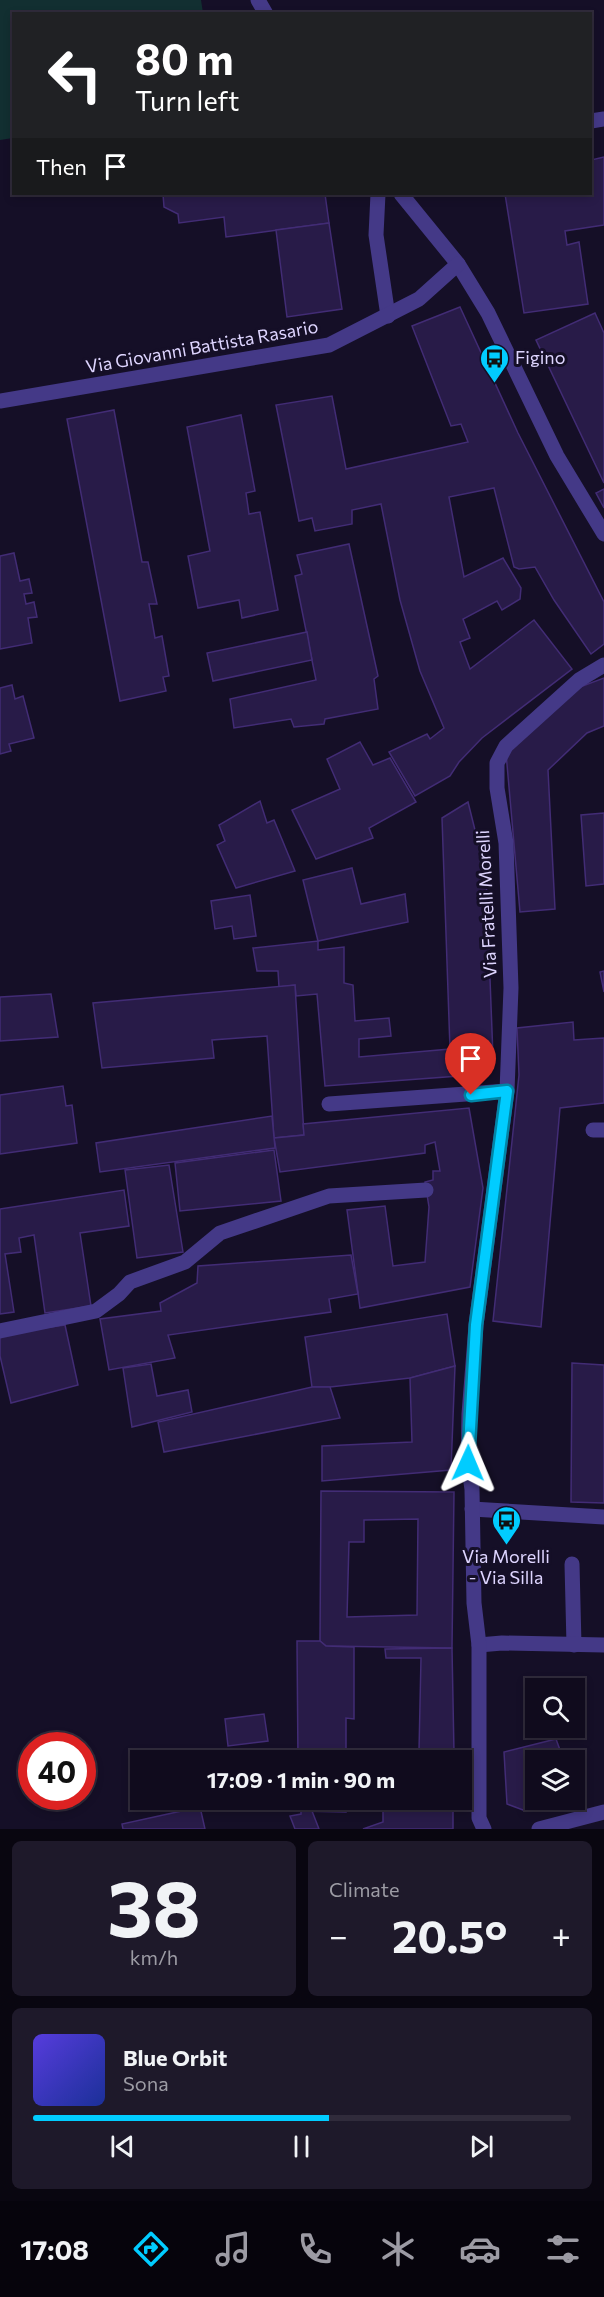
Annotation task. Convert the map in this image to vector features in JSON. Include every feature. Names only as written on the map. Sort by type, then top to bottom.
[{"type":"street","points":[[378,195],[376,235],[388,316]]},
{"type":"street","points":[[401,195],[458,264],[488,313],[557,456],[604,534]]},
{"type":"street","name":"Via Giovanni Battista Rasario","points":[[0,401],[329,345],[419,299],[458,264]]},
{"type":"street","name":"Via Fratelli Morelli","points":[[484,1829],[479,1818],[479,1646],[474,1603],[472,1489],[468,1463],[469,1414],[488,1189],[507,1091],[511,988],[510,913],[506,843],[497,788],[497,763],[506,746],[579,680],[604,665]]},
{"type":"street","points":[[329,1104],[507,1091]]},
{"type":"street","points":[[0,1331],[96,1311],[130,1282],[185,1262],[220,1233],[329,1196],[426,1190]]},
{"type":"street","points":[[472,1509],[604,1516]]},
{"type":"street","points":[[572,1564],[574,1645]]},
{"type":"street","points":[[479,1646],[502,1643],[604,1645]]},
{"type":"street","points":[[539,1829],[604,1812]]},
{"type":"green space","points":[[0,0],[201,0],[203,12],[12,12],[12,138],[0,140]]},
{"type":"building","points":[[604,157],[604,225],[565,231],[567,245],[579,242],[588,304],[524,313],[505,195],[592,195],[592,160]]},
{"type":"building","points":[[163,195],[325,195],[329,223],[226,237],[224,217],[179,223],[178,214],[164,207]]},
{"type":"building","points":[[329,223],[342,309],[287,317],[276,230]]},
{"type":"building","points":[[460,307],[518,433],[604,602],[604,644],[591,654],[554,600],[535,567],[519,569],[514,567],[494,488],[449,497],[464,577],[503,558],[521,588],[520,599],[502,610],[497,601],[463,619],[470,638],[460,642],[470,669],[534,620],[572,669],[482,738],[459,762],[450,776],[415,796],[389,752],[427,734],[430,739],[444,728],[420,671],[400,600],[381,504],[352,510],[352,524],[315,531],[312,518],[299,521],[276,405],[332,396],[346,469],[468,442],[461,424],[451,426],[412,326]]},
{"type":"building","points":[[595,313],[604,333],[604,483],[536,340]]},
{"type":"building","points":[[114,410],[142,562],[148,562],[157,604],[149,604],[155,638],[162,636],[169,676],[163,677],[166,691],[120,701],[67,419]]},
{"type":"building","points":[[241,415],[255,491],[246,493],[249,514],[260,512],[278,610],[242,618],[239,600],[198,608],[188,556],[210,551],[187,427]]},
{"type":"building","points":[[604,489],[604,508],[596,493]]},
{"type":"building","points":[[349,544],[378,676],[374,679],[378,709],[325,719],[324,724],[294,727],[291,719],[234,728],[230,699],[316,680],[295,576],[302,574],[297,555]]},
{"type":"building","points":[[14,553],[20,581],[29,579],[32,593],[24,594],[26,604],[34,602],[37,617],[28,618],[32,643],[0,649],[0,556]]},
{"type":"building","points":[[307,632],[312,660],[213,681],[207,653]]},
{"type":"building","points":[[604,678],[604,726],[587,733],[548,770],[555,909],[520,912],[506,753],[572,690]]},
{"type":"building","points":[[12,685],[15,699],[23,696],[34,738],[9,744],[11,751],[0,754],[0,688]]},
{"type":"building","points":[[360,742],[373,765],[390,758],[416,802],[369,828],[373,838],[316,859],[292,810],[340,789],[327,759]]},
{"type":"building","points":[[260,801],[267,823],[274,820],[295,871],[236,888],[217,845],[225,841],[219,825]]},
{"type":"building","points":[[468,802],[486,874],[493,1057],[456,1060],[459,1076],[325,1086],[317,994],[296,996],[295,985],[279,987],[278,971],[257,971],[253,948],[318,941],[318,950],[344,947],[344,983],[353,985],[355,1021],[389,1018],[391,1036],[359,1039],[359,1057],[450,1049],[442,818]]},
{"type":"building","points":[[604,813],[604,884],[586,886],[581,815]]},
{"type":"building","points":[[352,868],[361,904],[405,894],[408,922],[318,941],[303,880]]},
{"type":"building","points":[[250,895],[256,936],[234,939],[232,926],[215,929],[211,901]]},
{"type":"building","points":[[604,971],[604,992],[600,972]]},
{"type":"building","points":[[295,985],[304,1135],[274,1138],[267,1036],[212,1040],[214,1058],[102,1068],[93,1003]]},
{"type":"building","points":[[51,994],[58,1037],[0,1041],[0,997]]},
{"type":"building","points":[[573,1022],[574,1040],[604,1038],[604,1103],[560,1108],[541,1327],[493,1321],[519,1075],[517,1028]]},
{"type":"building","points":[[63,1086],[66,1106],[72,1105],[77,1143],[0,1154],[0,1095]]},
{"type":"building","points":[[469,1108],[483,1188],[470,1287],[360,1308],[347,1210],[385,1206],[393,1266],[425,1262],[429,1207],[425,1182],[433,1180],[433,1171],[440,1171],[435,1142],[425,1145],[425,1153],[280,1172],[274,1138],[304,1135],[303,1124]]},
{"type":"building","points":[[272,1116],[275,1148],[100,1172],[96,1143]]},
{"type":"building","points":[[274,1150],[281,1201],[180,1211],[175,1163]]},
{"type":"building","points":[[169,1165],[183,1252],[137,1258],[125,1170]]},
{"type":"building","points":[[124,1190],[129,1226],[80,1233],[91,1306],[45,1313],[34,1235],[19,1238],[21,1252],[5,1254],[14,1312],[0,1314],[0,1209]]},
{"type":"building","points":[[351,1255],[358,1294],[329,1299],[331,1312],[168,1335],[175,1358],[109,1370],[100,1319],[161,1311],[160,1303],[197,1283],[198,1266]]},
{"type":"building","points":[[447,1314],[455,1366],[410,1378],[312,1387],[305,1337]]},
{"type":"building","points":[[65,1325],[78,1385],[11,1403],[0,1356],[0,1334]]},
{"type":"building","points":[[572,1363],[604,1365],[604,1503],[571,1502]]},
{"type":"building","points":[[151,1364],[157,1396],[188,1390],[192,1412],[132,1427],[123,1368]]},
{"type":"building","points":[[455,1366],[451,1470],[322,1481],[322,1446],[412,1442],[410,1378]]},
{"type":"building","points":[[312,1387],[330,1387],[340,1418],[164,1452],[158,1422]]},
{"type":"building","points":[[321,1491],[454,1492],[452,1648],[326,1646],[320,1641]],"holes":[[[418,1519],[417,1615],[347,1617],[349,1542],[364,1542],[364,1520]]]},
{"type":"building","points":[[297,1641],[320,1641],[326,1646],[354,1647],[354,1719],[346,1718],[346,1750],[298,1750]]},
{"type":"building","points":[[452,1648],[454,1750],[419,1750],[421,1658],[386,1658],[385,1649]]},
{"type":"building","points":[[264,1714],[268,1741],[228,1746],[225,1719]]},
{"type":"building","points":[[556,1739],[560,1750],[525,1750],[525,1810],[507,1804],[504,1752]]},
{"type":"building","points":[[186,1810],[201,1810],[205,1829],[123,1829],[122,1824]]},
{"type":"building","points":[[346,1810],[346,1812],[299,1811]]},
{"type":"building","points":[[383,1810],[453,1810],[453,1829],[363,1829],[383,1822]]},
{"type":"building","points":[[301,1811],[312,1811],[319,1829],[295,1829],[290,1816],[301,1814]]},
{"type":"place","name":"Figino","points":[[494,384]]},
{"type":"place","name":"Via Morelli - Via Silla","points":[[506,1546]]},
{"type":"route","points":[[468,1463],[469,1414],[476,1325],[507,1091],[471,1095]]}]
